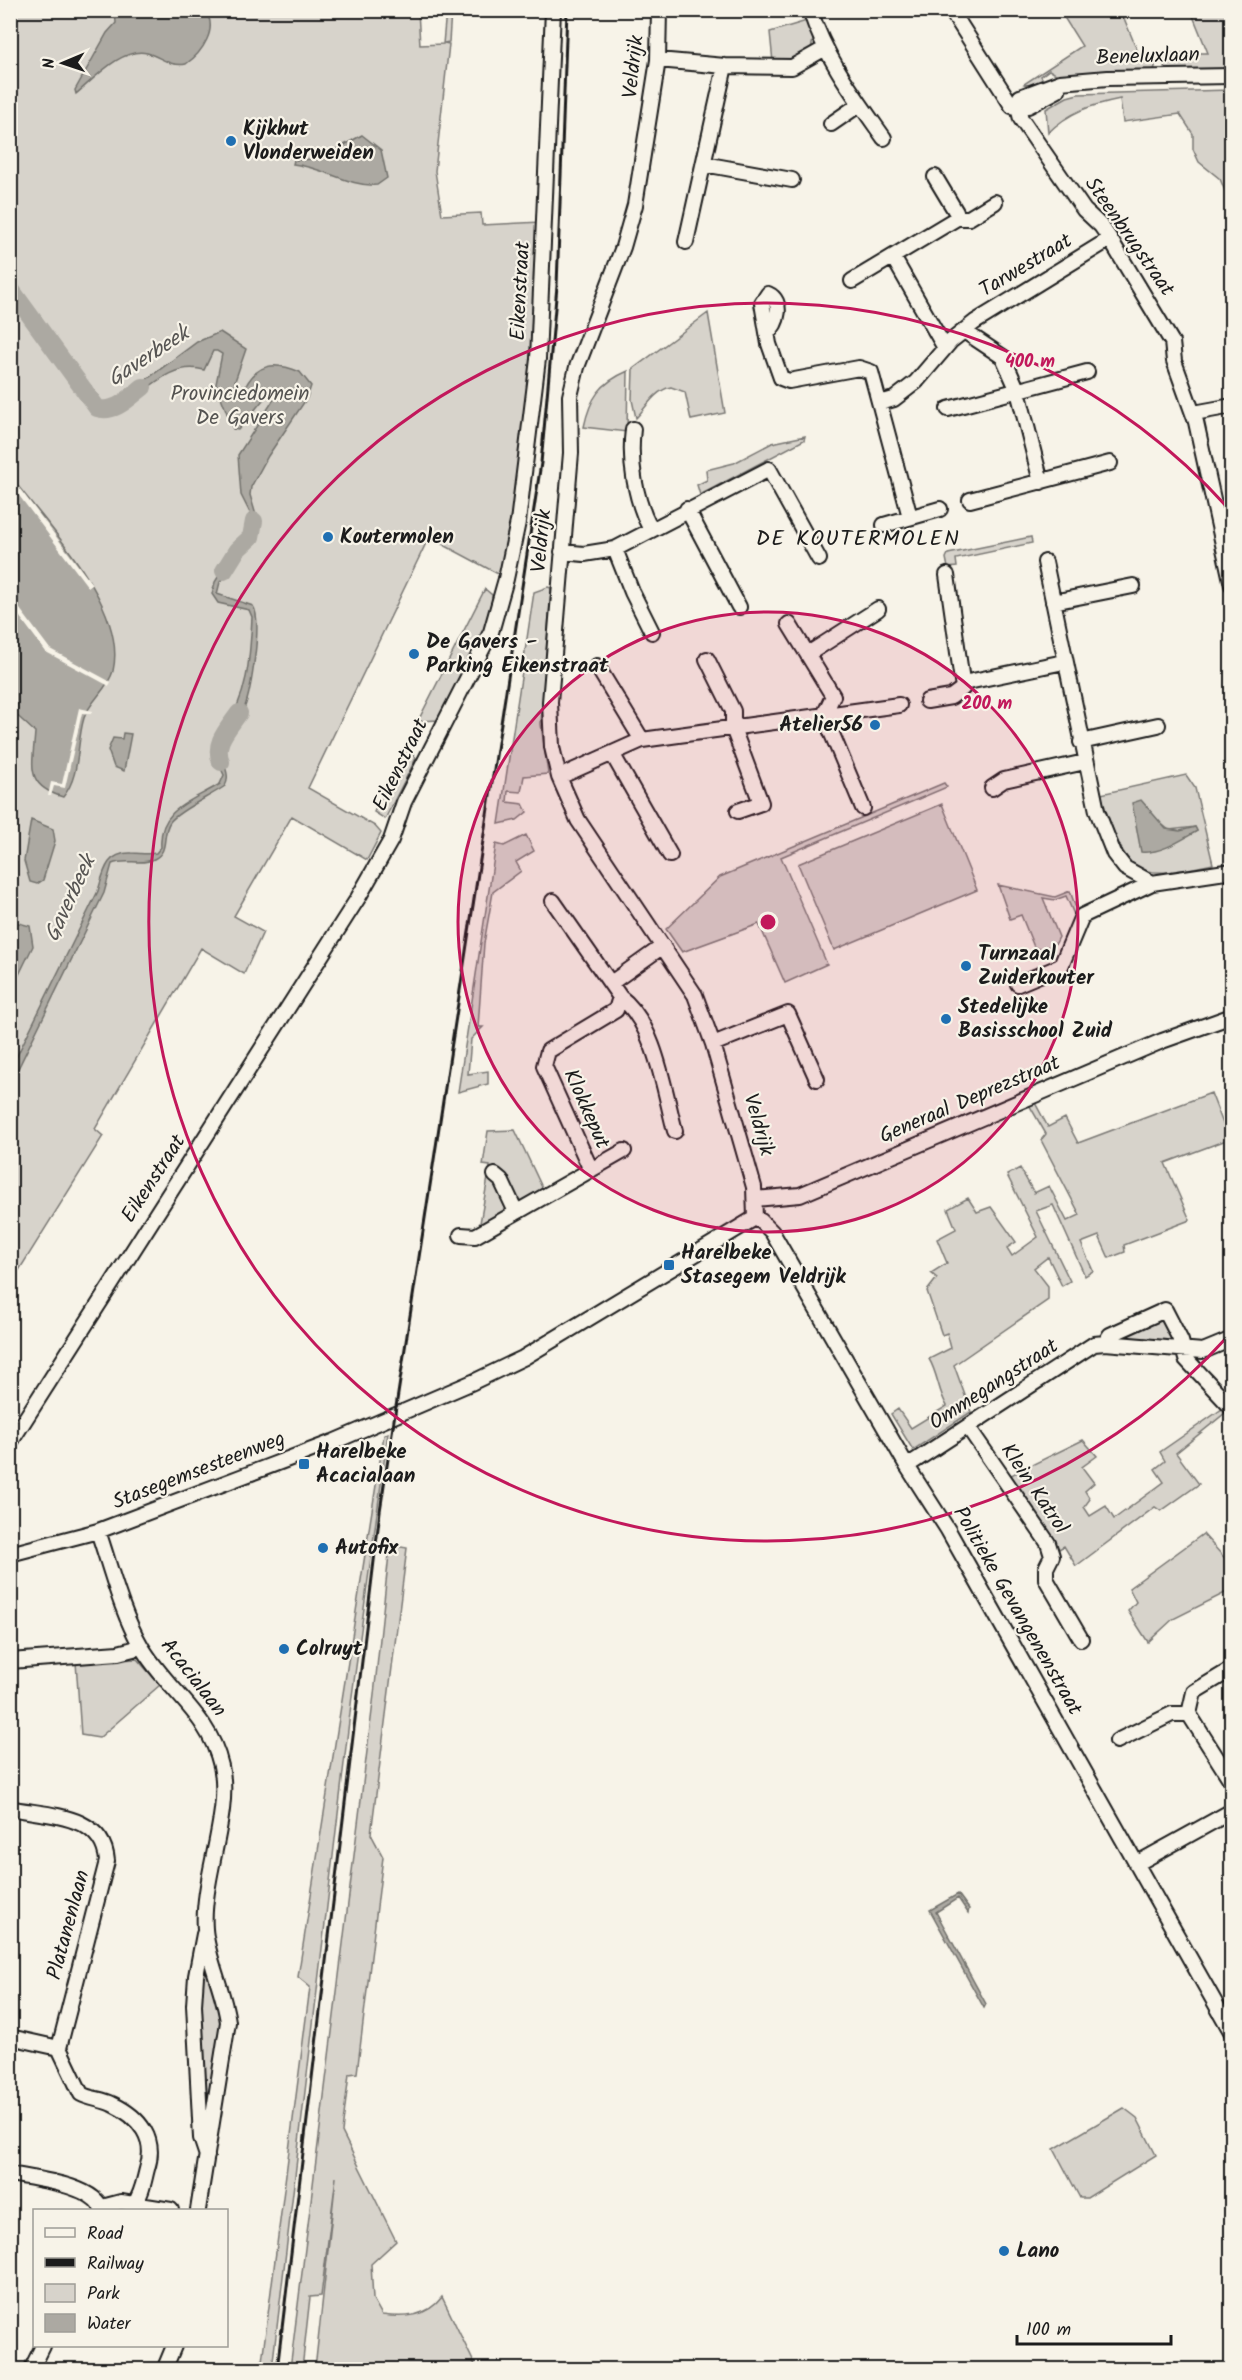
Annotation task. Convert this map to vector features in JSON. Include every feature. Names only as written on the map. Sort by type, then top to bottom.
[{"type":"street","name":"Eikenstraat","points":[[10,1443],[358,898],[391,840],[404,802],[491,632],[518,522],[538,359],[552,10]]},
{"type":"street","name":"Veldrijk","points":[[659,10],[658,60],[635,205],[623,246],[572,384],[571,453],[550,702],[552,747],[559,777],[568,800],[587,836],[695,995],[713,1044],[755,1199],[755,1218]]},
{"type":"street","points":[[810,10],[824,49],[884,138]]},
{"type":"street","name":"Steenbrugstraat","points":[[951,10],[1002,87],[1010,103],[1019,102],[1021,119],[1084,210],[1101,226],[1110,239],[1172,342],[1174,361],[1194,413],[1232,585]]},
{"type":"street","points":[[658,60],[725,66],[792,67],[824,49]]},
{"type":"street","points":[[686,242],[725,66]]},
{"type":"street","name":"Beneluxlaan","points":[[1019,102],[1040,101],[1067,82],[1108,78],[1232,76]]},
{"type":"street","points":[[831,124],[860,104]]},
{"type":"street","points":[[704,164],[792,180]]},
{"type":"street","points":[[935,177],[956,212],[957,218]]},
{"type":"street","points":[[852,281],[957,218],[969,218],[995,202]]},
{"type":"street","name":"Tarwestraat","points":[[880,403],[894,399],[916,382],[945,348],[964,331],[1110,239]]},
{"type":"street","points":[[893,257],[945,348]]},
{"type":"street","points":[[964,331],[1003,357],[1018,391],[1041,482]]},
{"type":"street","points":[[767,333],[775,367],[781,378],[789,381],[859,368],[871,372],[910,517]]},
{"type":"street","points":[[948,409],[1087,372]]},
{"type":"street","points":[[1194,413],[1232,406]]},
{"type":"street","points":[[633,429],[632,466],[644,516],[650,528]]},
{"type":"street","points":[[970,500],[1110,463]]},
{"type":"street","points":[[562,552],[584,554],[615,549],[650,528],[769,469],[819,559]]},
{"type":"street","points":[[687,509],[739,607]]},
{"type":"street","points":[[884,525],[940,509]]},
{"type":"street","points":[[615,549],[632,592],[652,632]]},
{"type":"street","points":[[1045,562],[1064,662],[1097,811],[1114,854],[1125,868],[1152,883]]},
{"type":"street","points":[[927,700],[958,694],[963,688],[947,575]]},
{"type":"street","points":[[1053,602],[1133,586]]},
{"type":"street","points":[[808,654],[878,609]]},
{"type":"street","points":[[789,624],[833,696],[824,715],[863,808]]},
{"type":"street","points":[[707,659],[734,711],[733,728],[761,803],[738,811]]},
{"type":"street","points":[[963,683],[1064,662]]},
{"type":"street","points":[[597,666],[642,740]]},
{"type":"street","points":[[559,777],[613,755],[642,740],[899,705]]},
{"type":"street","points":[[1081,742],[1158,725]]},
{"type":"street","points":[[613,755],[670,855]]},
{"type":"street","points":[[992,788],[1004,780],[1085,762]]},
{"type":"street","points":[[1018,984],[1061,966],[1082,916],[1152,883],[1232,871]]},
{"type":"street","points":[[553,901],[620,997],[630,1004],[648,1034],[675,1131]]},
{"type":"street","points":[[611,983],[663,946]]},
{"type":"street","name":"Klokkeput","points":[[591,1170],[544,1066],[544,1059],[548,1052],[616,1010],[620,997]]},
{"type":"street","points":[[713,1044],[788,1014],[817,1079]]},
{"type":"street","name":"Generaal Deprezstraat","points":[[755,1199],[800,1195],[1161,1041],[1232,1016]]},
{"type":"street","name":"Klokkeput","points":[[461,1235],[475,1236],[624,1151]]},
{"type":"street","points":[[495,1175],[501,1180],[516,1212]]},
{"type":"street","name":"Stasegemsesteenweg","points":[[10,1554],[98,1531],[333,1442],[473,1382],[523,1358],[755,1218]]},
{"type":"street","name":"Politieke Gevangenenstraat","points":[[755,1218],[765,1223],[772,1232],[907,1466],[948,1530],[1232,2033]]},
{"type":"street","name":"Ommegangstraat","points":[[1105,1343],[1110,1335],[1165,1310],[1177,1332],[1182,1350]]},
{"type":"street","name":"Ommegangstraat","points":[[907,1466],[1094,1344],[1105,1343],[1203,1352],[1232,1338]]},
{"type":"street","points":[[1182,1350],[1197,1373],[1232,1408]]},
{"type":"street","name":"Klein Katrol","points":[[968,1426],[1048,1543],[1052,1556],[1046,1568],[1046,1579],[1081,1640]]},
{"type":"street","name":"Acacialaan","points":[[98,1531],[141,1647],[200,1717],[212,1735],[222,1768],[223,1798],[205,1929],[196,1976],[194,2006],[201,2138],[208,2156]]},
{"type":"street","points":[[10,1661],[118,1653],[141,1647]]},
{"type":"street","points":[[1232,1669],[1194,1692],[1189,1714],[1232,1782]]},
{"type":"street","points":[[1117,1741],[1172,1714],[1189,1714]]},
{"type":"street","name":"Platanenlaan","points":[[10,1808],[79,1822],[96,1832],[106,1849],[105,1873],[94,1903],[59,2048]]},
{"type":"street","points":[[1136,1864],[1232,1811]]},
{"type":"street","name":"Acacialaan","points":[[198,2209],[228,2022],[224,1997],[205,1929]]},
{"type":"street","points":[[10,2037],[59,2048],[81,2094],[111,2103],[126,2112],[141,2126],[152,2144],[150,2159],[134,2204]]},
{"type":"street","points":[[10,2174],[80,2190],[98,2200],[102,2209],[121,2202],[160,2209]]},
{"type":"street","points":[[31,2370],[42,2347]]},
{"type":"street","points":[[164,2370],[174,2347]]},
{"type":"green space","name":"Provinciedomein De Gavers","points":[[11,11],[418,11],[420,45],[443,44],[446,11],[451,11],[449,42],[444,43],[449,44],[435,171],[442,215],[481,213],[482,225],[541,222],[529,400],[518,488],[502,576],[429,537],[308,788],[375,826],[381,833],[367,860],[292,816],[234,916],[263,932],[244,974],[201,948],[95,1129],[103,1136],[11,1283]]},
{"type":"green space","points":[[1060,11],[1121,11],[1140,57],[1155,56],[1157,60],[1154,70],[1059,76],[1049,70],[1041,76],[1045,84],[1033,87],[1024,84],[1082,46]]},
{"type":"green space","points":[[1191,11],[1231,11],[1231,70],[1164,71],[1165,53],[1208,53]]},
{"type":"green space","points":[[810,20],[814,35],[811,49],[788,62],[773,62],[770,32]]},
{"type":"green space","points":[[1231,90],[1231,205],[1220,179],[1199,162],[1193,149],[1193,134],[1180,114],[1123,122],[1120,99],[1081,110],[1048,133],[1046,109],[1067,97],[1078,94]]},
{"type":"green space","points":[[708,313],[725,413],[691,420],[685,392],[671,387],[655,396],[636,418],[632,400],[633,369]]},
{"type":"green space","points":[[628,371],[627,432],[584,427],[589,408],[603,386]]},
{"type":"green space","points":[[805,436],[804,440],[700,495],[697,485],[707,480],[706,470],[734,463],[772,443]]},
{"type":"green space","points":[[1031,537],[1032,543],[956,559],[957,567],[948,568],[946,558],[948,554]]},
{"type":"green space","points":[[551,588],[541,724],[548,774],[524,776],[521,792],[508,791],[507,802],[523,804],[527,812],[517,820],[499,824],[534,592]]},
{"type":"green space","points":[[485,589],[492,595],[491,608],[488,623],[473,658],[439,720],[418,721]]},
{"type":"green space","points":[[406,745],[416,758],[385,819],[374,812]]},
{"type":"green space","points":[[1186,775],[1195,788],[1213,864],[1163,872],[1152,872],[1135,866],[1119,843],[1101,794]],"holes":[[[1159,822],[1169,830],[1195,827],[1197,831],[1150,852]]]},
{"type":"green space","points":[[944,783],[947,787],[781,857],[827,964],[785,983],[759,924],[682,952],[666,929],[720,877]]},
{"type":"green space","points":[[942,804],[977,890],[834,950],[798,864]]},
{"type":"green space","points":[[526,835],[534,851],[516,862],[521,871],[493,892],[484,943],[478,1027],[483,1027],[471,1039],[468,1074],[488,1071],[488,1084],[458,1092],[496,844],[504,846]]},
{"type":"green space","points":[[998,885],[1055,897],[1070,891],[1078,914],[1076,919],[1066,896],[1055,900],[1043,898],[1059,937],[1056,943],[1041,950],[1034,947],[1021,915],[1010,919]]},
{"type":"green space","points":[[1211,1093],[1229,1139],[1165,1163],[1190,1220],[1124,1245],[1125,1252],[1109,1258],[1099,1236],[1081,1243],[1093,1271],[1085,1276],[1053,1205],[1036,1211],[1070,1281],[1062,1286],[1048,1257],[1034,1268],[1048,1286],[1048,1300],[954,1365],[971,1412],[913,1450],[891,1414],[898,1409],[911,1428],[947,1406],[929,1359],[951,1348],[947,1333],[942,1335],[927,1291],[937,1278],[931,1273],[947,1263],[937,1239],[956,1229],[948,1209],[968,1198],[977,1212],[991,1207],[1016,1242],[1007,1248],[1012,1256],[1038,1237],[1007,1175],[1020,1168],[1034,1193],[1049,1186],[1067,1221],[1080,1215],[1041,1140],[1046,1134],[1028,1103],[1034,1101],[1048,1127],[1065,1118],[1078,1143]]},
{"type":"green space","points":[[515,1130],[547,1198],[479,1229],[490,1166],[483,1165],[488,1131]]},
{"type":"green space","points":[[1161,1316],[1174,1341],[1117,1336]]},
{"type":"green space","points":[[1222,1409],[1225,1413],[1176,1453],[1199,1484],[1161,1511],[1155,1507],[1076,1566],[1064,1546],[1059,1549],[1007,1477],[1083,1440],[1097,1456],[1082,1467],[1094,1483],[1085,1491],[1090,1499],[1084,1507],[1090,1516],[1106,1506],[1114,1519],[1164,1482],[1155,1469],[1165,1461],[1160,1452]]},
{"type":"green space","points":[[388,1433],[352,1696],[272,2369],[261,2369],[310,1987],[298,1977],[384,1435]]},
{"type":"green space","points":[[1203,1534],[1231,1565],[1231,1590],[1173,1619],[1148,1642],[1128,1611],[1136,1602],[1129,1588]]},
{"type":"green space","points":[[390,1545],[407,1548],[371,1834],[383,1857],[357,2073],[349,2074],[342,2132],[396,2241],[371,2264],[373,2299],[382,2315],[415,2315],[430,2309],[442,2297],[477,2369],[315,2369],[336,2177],[321,2296],[310,2297],[302,2369],[290,2369],[374,1695]]},
{"type":"green space","points":[[137,1659],[160,1685],[99,1738],[81,1735],[76,1662]]},
{"type":"green space","points":[[203,1959],[209,1959],[223,2023],[211,2115],[204,2123],[197,2004]]},
{"type":"green space","points":[[1124,2108],[1137,2118],[1156,2155],[1087,2198],[1080,2198],[1054,2149]]},
{"type":"water","points":[[115,11],[205,11],[210,25],[207,40],[186,64],[170,63],[147,53],[138,52],[118,59],[76,94],[75,90],[107,33],[116,23]]},
{"type":"water","points":[[362,135],[381,150],[387,178],[377,185],[356,183],[293,164],[294,160],[313,159],[330,153]]},
{"type":"water","name":"Gaverbeek","points":[[220,332],[246,349],[235,381],[236,389],[244,389],[249,380],[261,369],[274,366],[300,372],[311,386],[307,398],[268,456],[251,487],[250,495],[258,522],[249,548],[243,541],[250,513],[241,495],[238,455],[276,396],[277,388],[273,388],[238,430],[233,429],[216,384],[222,354],[213,351],[204,370],[193,368],[173,372],[128,403],[123,397],[197,342]]},
{"type":"water","points":[[11,477],[63,543],[97,594],[108,620],[114,646],[111,677],[84,718],[73,779],[63,797],[42,787],[36,780],[33,764],[35,732],[11,710]]},
{"type":"water","points":[[236,548],[239,552],[220,582],[217,594],[253,606],[257,626],[253,673],[247,700],[228,734],[223,731],[238,705],[246,677],[252,617],[249,610],[218,603],[212,594],[215,582]]},
{"type":"water","points":[[123,733],[131,734],[124,771],[114,767],[108,750],[113,738],[122,739]]},
{"type":"water","points":[[216,739],[223,743],[222,754],[227,776],[225,786],[174,817],[167,827],[164,847],[159,856],[144,862],[112,864],[104,893],[11,1083],[11,1068],[98,891],[108,864],[112,859],[124,853],[156,853],[161,847],[165,824],[171,815],[188,801],[220,784],[224,775],[215,756]]},
{"type":"water","points":[[1141,800],[1166,829],[1180,831],[1195,827],[1197,831],[1163,849],[1141,852],[1132,803]]},
{"type":"water","points":[[31,820],[53,829],[55,841],[43,880],[37,884],[30,882],[24,861]]},
{"type":"water","points":[[11,923],[30,926],[33,946],[11,991]]},
{"type":"water","points":[[958,1894],[969,1909],[968,1913],[958,1898],[936,1912],[986,2004],[984,2008],[930,1910]]},
{"type":"pier","points":[[11,477],[92,584],[88,587],[11,485]]},
{"type":"pier","points":[[11,597],[50,649],[111,682],[109,686],[46,652],[11,605]]},
{"type":"pier","points":[[79,708],[93,711],[90,714],[82,713],[65,788],[54,786],[51,796],[48,796],[51,782],[62,784]]},
{"type":"waterway","name":"Gaverbeek","points":[[10,288],[97,408],[116,407],[143,387]]},
{"type":"waterway","name":"Gaverbeek","points":[[224,571],[237,550],[251,537],[254,521]]},
{"type":"waterway","name":"Gaverbeek","points":[[221,762],[220,742],[239,713]]},
{"type":"railway","points":[[277,2370],[380,1511],[541,463],[557,286],[567,10]]},
{"type":"place","name":"Kijkhut Vlonderweiden","points":[[231,141]]},
{"type":"place","name":"Koutermolen","points":[[328,537]]},
{"type":"place","name":"De Gavers - Parking Eikenstraat","points":[[414,654]]},
{"type":"place","name":"Atelier56","points":[[875,725]]},
{"type":"place","name":"Turnzaal Zuiderkouter","points":[[966,966]]},
{"type":"place","name":"Stedelijke Basisschool Zuid","points":[[946,1019]]},
{"type":"place","name":"Harelbeke Stasegem Veldrijk","points":[[669,1265]]},
{"type":"place","name":"Harelbeke Acacialaan","points":[[304,1464]]},
{"type":"place","name":"Autofix","points":[[323,1548]]},
{"type":"place","name":"Colruyt","points":[[284,1649]]},
{"type":"place","name":"Lano","points":[[1004,2251]]},
{"type":"district","name":"DE KOUTERMOLEN","points":[[858,539]]}]
